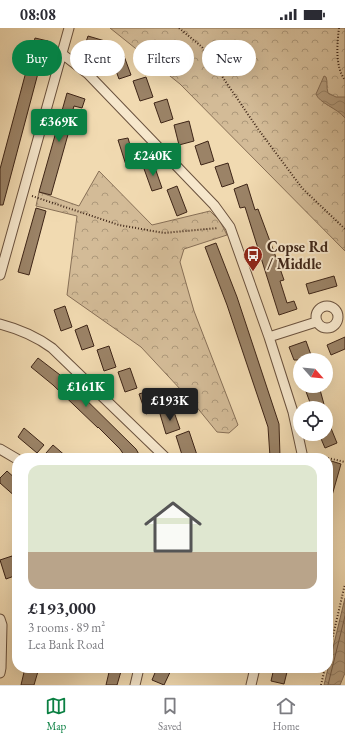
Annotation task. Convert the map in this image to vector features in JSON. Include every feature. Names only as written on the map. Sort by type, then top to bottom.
[{"type":"street","points":[[62,50],[69,28]]},
{"type":"street","points":[[62,54],[88,74],[214,205],[230,227],[269,337],[293,412],[302,453]]},
{"type":"street","points":[[0,275],[55,76]]},
{"type":"street","points":[[269,337],[316,322]]},
{"type":"street","points":[[0,324],[30,334],[52,348],[161,453]]},
{"type":"street","points":[[0,449],[12,456]]},
{"type":"street","points":[[0,619],[2,625],[0,673]]},
{"type":"street","points":[[135,685],[139,673]]},
{"type":"street","points":[[251,685],[254,673]]},
{"type":"path","points":[[179,28],[202,47],[258,129],[302,188],[345,229]]},
{"type":"path","points":[[339,28],[339,68],[345,80]]},
{"type":"path","points":[[22,195],[34,196],[119,224],[164,233],[230,227]]},
{"type":"path","points":[[333,459],[345,462]]},
{"type":"path","points":[[333,636],[345,584]]},
{"type":"path","points":[[321,685],[324,673]]},
{"type":"green space","points":[[110,28],[345,28],[345,251],[180,84],[170,76],[194,76],[194,40],[133,40],[133,46]]},
{"type":"green space","points":[[99,171],[152,225],[210,211],[220,221],[227,235],[184,249],[180,262],[194,311],[238,425],[229,433],[217,432],[195,405],[141,347],[67,295],[77,216],[36,206],[39,192],[79,206]]},
{"type":"water","points":[[324,76],[327,79],[328,93],[336,97],[345,97],[345,118],[338,111],[321,100],[316,94]]},
{"type":"water","points":[[345,598],[345,673],[340,685],[324,685],[327,673],[333,673],[333,648]]},
{"type":"building","points":[[88,36],[102,40],[87,40]]},
{"type":"building","points":[[125,59],[131,75],[119,79],[118,76],[125,76]]},
{"type":"building","points":[[25,76],[37,76],[3,205],[0,205],[0,169]]},
{"type":"building","points":[[146,77],[153,97],[140,101],[133,81]]},
{"type":"building","points":[[67,93],[85,99],[82,108],[74,106],[67,130],[69,131],[51,195],[39,192]]},
{"type":"building","points":[[167,99],[173,119],[161,123],[154,103]]},
{"type":"building","points":[[189,121],[194,141],[179,145],[174,125]]},
{"type":"building","points":[[128,138],[135,162],[126,165],[118,140]]},
{"type":"building","points":[[208,141],[214,161],[201,165],[195,146]]},
{"type":"building","points":[[153,162],[162,188],[152,191],[143,166]]},
{"type":"building","points":[[228,163],[234,183],[222,187],[215,167]]},
{"type":"building","points":[[247,184],[255,210],[258,209],[284,280],[280,281],[287,303],[294,301],[297,309],[279,315],[245,207],[240,208],[234,189]]},
{"type":"building","points":[[177,186],[187,212],[177,216],[167,190]]},
{"type":"building","points":[[36,208],[46,211],[29,275],[18,272]]},
{"type":"building","points":[[216,243],[237,297],[279,424],[280,453],[270,453],[268,427],[227,305],[205,247]]},
{"type":"building","points":[[334,276],[337,286],[309,294],[306,284]]},
{"type":"building","points":[[65,306],[72,327],[61,331],[54,310]]},
{"type":"building","points":[[87,325],[94,346],[82,350],[75,330]]},
{"type":"building","points":[[345,337],[345,349],[333,354],[330,353],[327,345]]},
{"type":"building","points":[[306,341],[310,353],[293,353],[293,357],[289,347]]},
{"type":"building","points":[[109,346],[116,367],[104,371],[97,350]]},
{"type":"building","points":[[38,358],[64,378],[136,449],[138,453],[123,453],[98,427],[53,385],[31,367]]},
{"type":"building","points":[[130,368],[137,388],[125,392],[118,372]]},
{"type":"building","points":[[151,390],[158,409],[146,414],[139,394]]},
{"type":"building","points":[[307,393],[321,393],[323,401],[309,401]]},
{"type":"building","points":[[173,409],[180,429],[166,434],[160,414]]},
{"type":"building","points":[[24,428],[44,445],[37,453],[18,437]]},
{"type":"building","points":[[189,431],[196,453],[181,453],[176,436]]},
{"type":"building","points":[[333,433],[337,443],[325,448],[322,441],[333,441]]},
{"type":"building","points":[[53,445],[62,453],[46,453]]},
{"type":"building","points":[[333,462],[341,464],[333,492]]},
{"type":"building","points":[[7,471],[12,476],[12,494],[0,483],[0,478]]},
{"type":"building","points":[[12,556],[12,577],[6,579],[0,560]]},
{"type":"building","points":[[24,673],[38,673],[34,685],[21,685]]},
{"type":"building","points":[[109,673],[121,673],[117,685],[106,685]]},
{"type":"building","points":[[155,673],[170,673],[164,685],[152,680]]},
{"type":"building","points":[[273,673],[287,673],[284,684],[271,681]]},
{"type":"place","name":"Copse Rd / Middle","points":[[253,272]]}]
